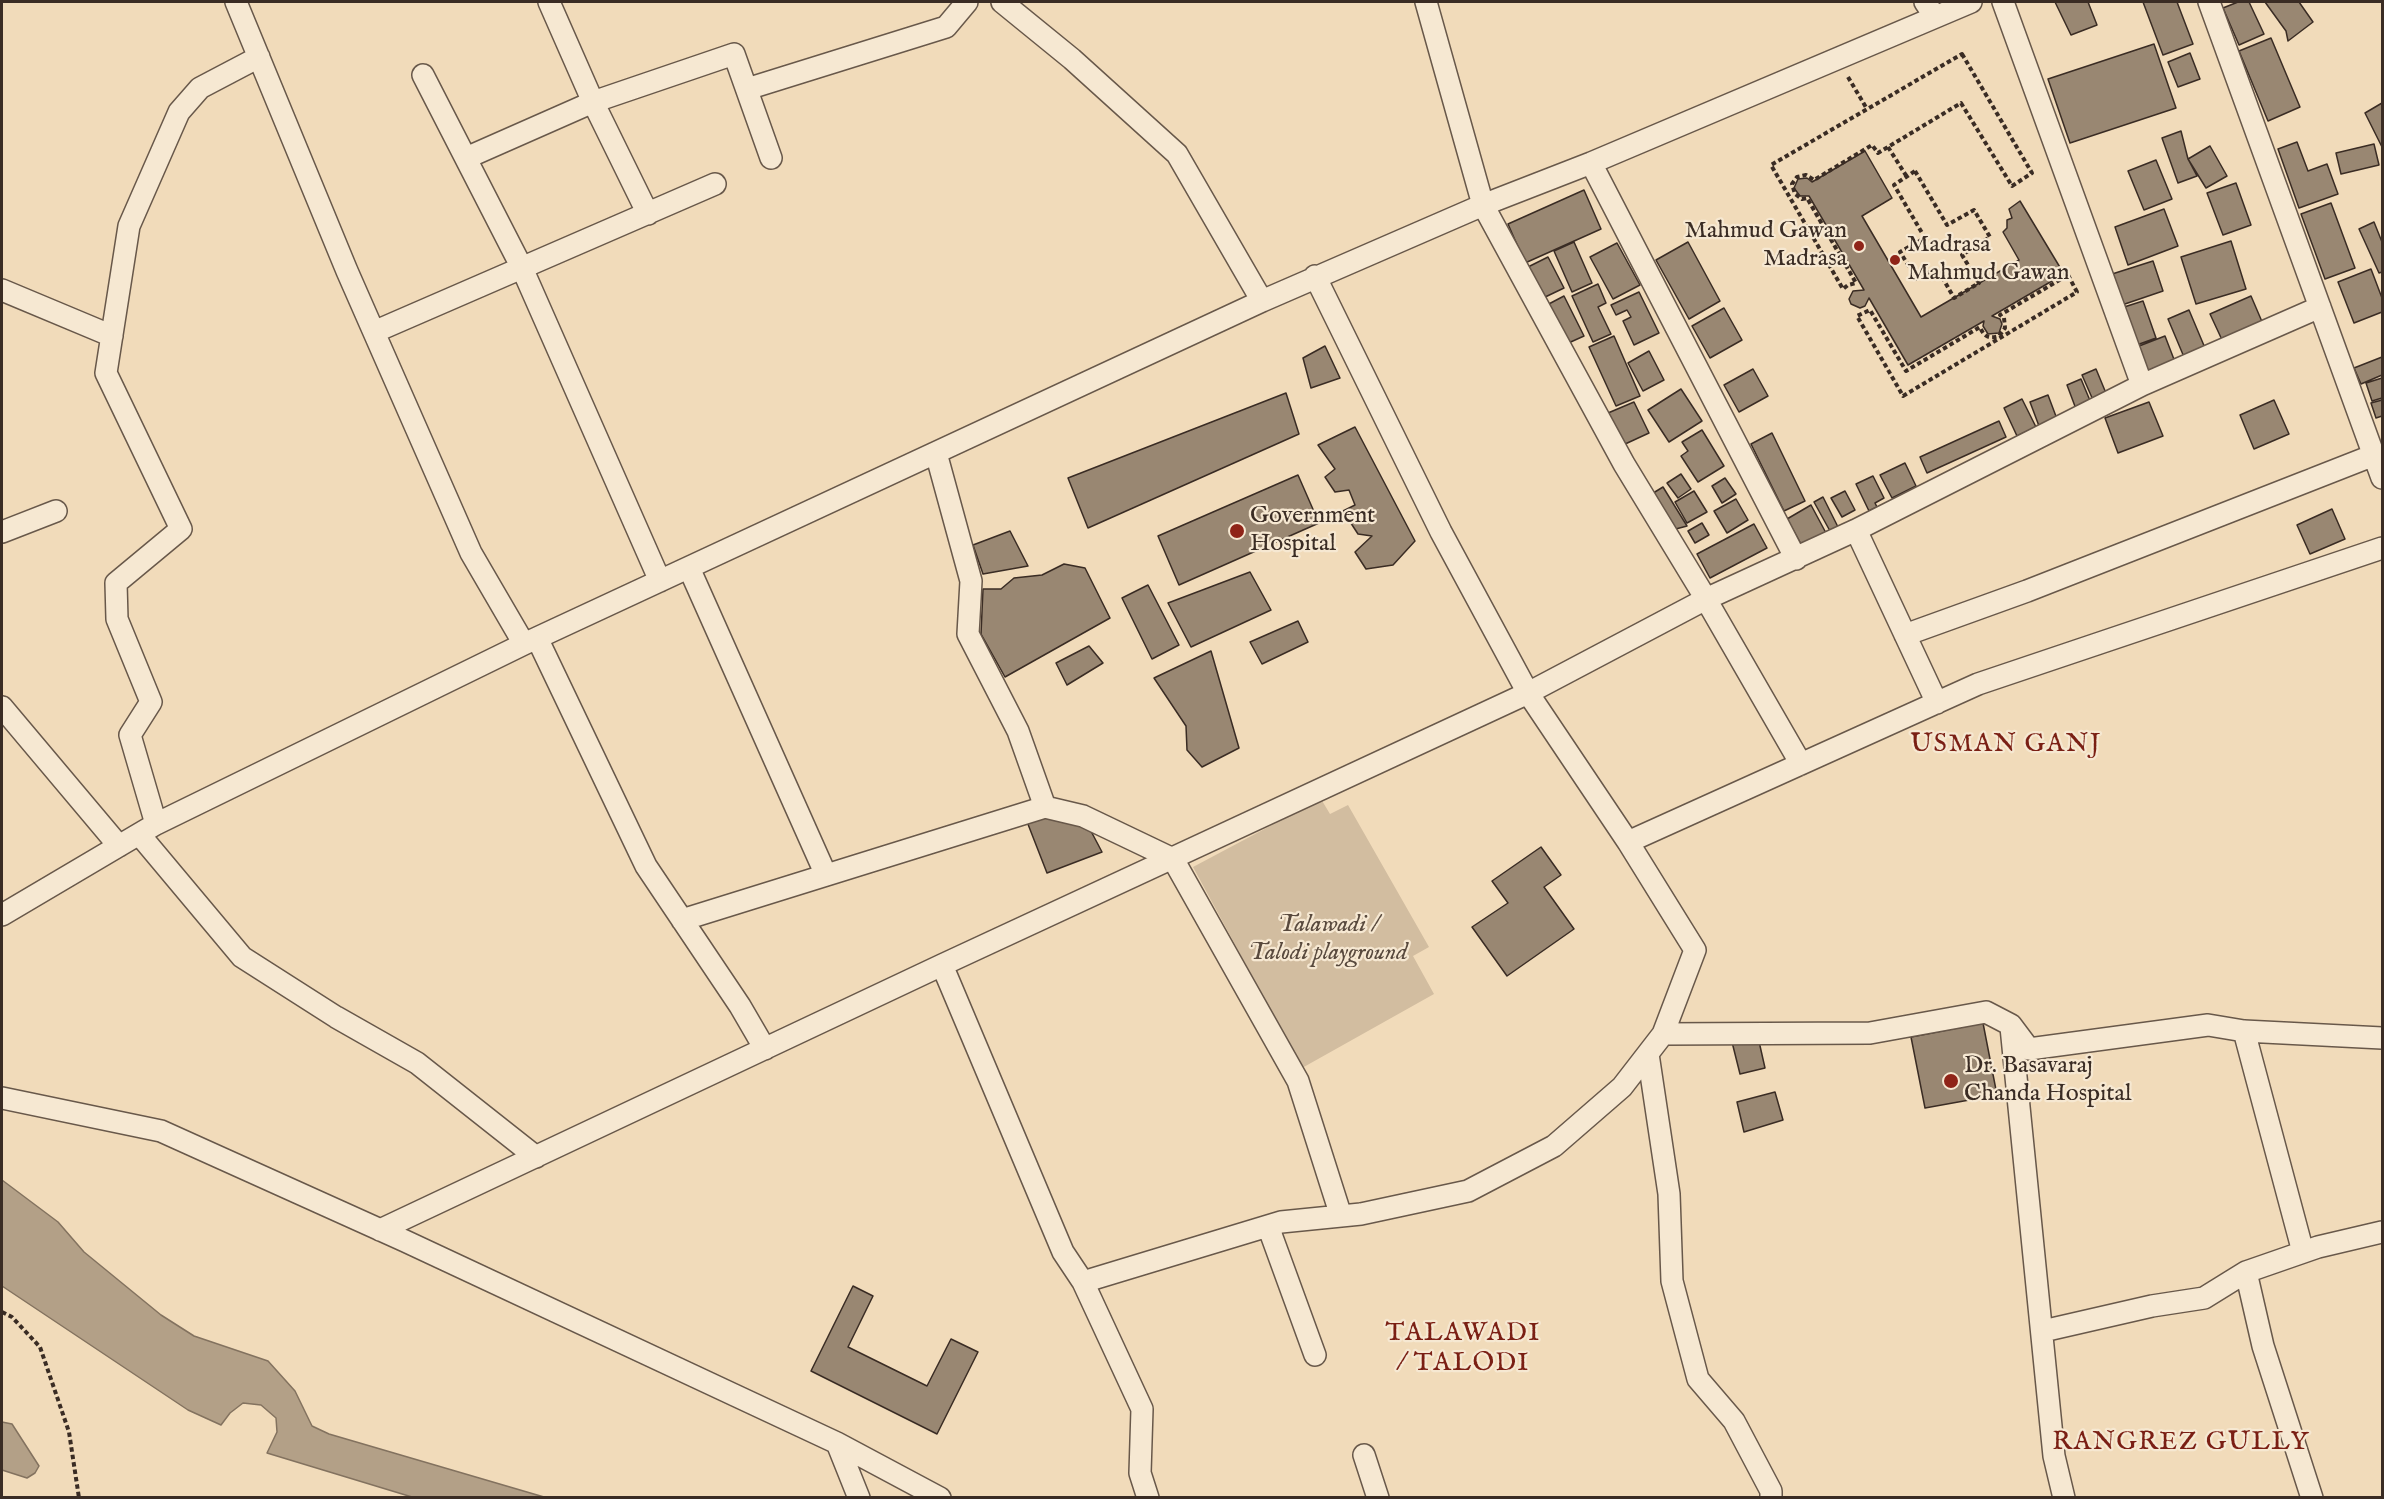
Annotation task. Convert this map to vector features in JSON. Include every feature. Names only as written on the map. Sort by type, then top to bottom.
[{"type":"street","points":[[236,2],[374,332],[471,554],[530,641],[646,866],[740,1006],[765,1049]]},
{"type":"street","points":[[549,2],[593,102],[648,214]]},
{"type":"street","points":[[747,89],[946,27],[967,2]]},
{"type":"street","points":[[1002,2],[1072,59],[1177,154],[1262,301]]},
{"type":"street","points":[[1426,2],[1483,205],[1624,464],[1802,764]]},
{"type":"street","points":[[2,915],[148,829],[530,641],[1262,301],[1483,205],[1591,164],[1838,58],[1930,9],[1971,2]]},
{"type":"street","points":[[2003,2],[2142,385]]},
{"type":"street","points":[[2209,2],[2382,478]]},
{"type":"street","points":[[466,158],[593,102],[734,54],[771,158]]},
{"type":"street","points":[[259,57],[200,88],[179,112],[129,226],[106,373],[181,529],[116,583],[117,619],[151,702],[130,735],[148,829],[242,957],[336,1017],[417,1063],[536,1157]]},
{"type":"street","points":[[423,75],[522,268],[660,581]]},
{"type":"street","points":[[1591,164],[1796,559]]},
{"type":"street","points":[[374,332],[715,184]]},
{"type":"street","points":[[1083,1282],[1281,1222],[1361,1214],[1468,1191],[1554,1146],[1622,1087],[1663,1034],[1695,950],[1628,842],[1528,693],[1441,532],[1316,276]]},
{"type":"street","points":[[2,291],[112,336]]},
{"type":"street","points":[[380,1230],[942,964],[1528,693],[1706,599],[1856,530],[2142,385],[2320,307]]},
{"type":"street","points":[[936,453],[971,581],[968,634],[1018,731],[1045,807]]},
{"type":"street","points":[[1905,635],[2026,591],[2374,455]]},
{"type":"street","points":[[2,532],[56,512]]},
{"type":"street","points":[[1856,530],[1937,703]]},
{"type":"street","points":[[1628,842],[1978,684],[2382,548]]},
{"type":"street","points":[[689,568],[826,875]]},
{"type":"street","points":[[2,707],[119,846]]},
{"type":"street","points":[[682,920],[1045,807],[1083,816],[1173,859],[1298,1081],[1341,1216]]},
{"type":"street","points":[[942,964],[1063,1252],[1083,1282],[1142,1409],[1140,1473],[1148,1497]]},
{"type":"street","points":[[1663,1034],[1870,1033],[1986,1012],[2011,1025],[2029,1049],[2208,1025],[2244,1031],[2382,1038]]},
{"type":"street","points":[[2011,1025],[2054,1456],[2064,1497]]},
{"type":"street","points":[[2244,1031],[2303,1252]]},
{"type":"street","points":[[1648,1054],[1670,1194],[1672,1281],[1698,1379],[1734,1421],[1771,1491],[1771,1497]]},
{"type":"street","points":[[2,1098],[161,1131],[380,1230],[837,1443],[940,1497]]},
{"type":"street","points":[[1268,1226],[1315,1355]]},
{"type":"street","points":[[2043,1331],[2152,1306],[2204,1298],[2246,1272],[2303,1252],[2382,1232]]},
{"type":"street","points":[[2246,1272],[2264,1346],[2312,1497]]},
{"type":"street","points":[[837,1443],[859,1497]]},
{"type":"street","points":[[1364,1455],[1378,1497]]},
{"type":"path","points":[[1962,54],[2032,173],[2012,186],[1961,103],[1878,153],[1872,145],[1814,180],[1802,175],[1797,177],[1792,184],[1795,194],[1807,198],[1856,283],[1843,289],[1771,165],[1867,109],[1962,54]]},
{"type":"path","points":[[1838,58],[1867,109]]},
{"type":"path","points":[[1888,147],[1907,177]]},
{"type":"path","points":[[1915,171],[1947,225],[1974,210],[1990,237],[1962,255],[1979,284],[1954,298],[1937,268],[1917,279],[1900,252],[1924,237],[1894,185],[1907,177],[1915,171]]},
{"type":"path","points":[[2068,275],[2077,292],[1903,396],[1857,316],[1870,310],[1906,371],[1980,327],[1987,337],[1999,336],[2005,328],[2004,318],[2000,315],[2068,275]]},
{"type":"path","points":[[2,1312],[12,1317],[40,1347],[69,1432],[79,1497]]},
{"type":"green space","name":"Talawadi / Talodi playground","points":[[1321,799],[1330,814],[1348,805],[1429,947],[1413,956],[1434,994],[1302,1068],[1193,867]]},
{"type":"shaded area","points":[[2,1180],[58,1222],[84,1252],[161,1315],[194,1336],[268,1361],[295,1391],[312,1426],[329,1434],[544,1497],[412,1497],[267,1453],[277,1432],[276,1418],[261,1405],[243,1403],[230,1413],[221,1425],[188,1410],[2,1286]]},
{"type":"shaded area","points":[[2,1422],[12,1424],[39,1466],[35,1473],[27,1478],[2,1470]]},
{"type":"building","points":[[2055,2],[2088,2],[2097,25],[2071,35]]},
{"type":"building","points":[[2143,2],[2177,2],[2193,44],[2163,55]]},
{"type":"building","points":[[2238,2],[2249,2],[2264,34],[2239,45],[2223,8]]},
{"type":"building","points":[[2265,2],[2299,2],[2313,22],[2288,41],[2286,31]]},
{"type":"building","points":[[2271,38],[2300,107],[2268,121],[2239,51]]},
{"type":"building","points":[[2154,44],[2176,108],[2070,143],[2048,79]]},
{"type":"building","points":[[2190,53],[2200,79],[2178,87],[2168,62]]},
{"type":"building","points":[[2382,103],[2382,147],[2365,113]]},
{"type":"building","points":[[2181,131],[2188,159],[2197,176],[2178,183],[2162,138]]},
{"type":"building","points":[[2297,142],[2308,171],[2327,164],[2338,194],[2299,208],[2278,149]]},
{"type":"building","points":[[2374,144],[2379,165],[2341,174],[2336,153]]},
{"type":"building","points":[[2210,146],[2227,176],[2206,188],[2188,159]]},
{"type":"building","name":"Mahmud Gawan Madrasa","points":[[1865,151],[1892,198],[1862,216],[1921,317],[2019,260],[2003,232],[2007,228],[2007,220],[2012,218],[2009,209],[2020,201],[2064,274],[1992,316],[2000,319],[2002,324],[1999,333],[1988,334],[1983,326],[1984,321],[1908,365],[1869,298],[1865,306],[1860,308],[1851,304],[1849,299],[1853,291],[1864,290],[1809,196],[1800,196],[1794,188],[1798,179],[1807,178],[1812,182]]},
{"type":"building","points":[[2156,160],[2172,199],[2144,210],[2128,171]]},
{"type":"building","points":[[2236,183],[2251,225],[2223,235],[2207,193]]},
{"type":"building","points":[[1584,190],[1601,229],[1525,263],[1508,224]]},
{"type":"building","points":[[2331,203],[2355,268],[2325,279],[2301,214]]},
{"type":"building","points":[[2164,209],[2178,246],[2128,265],[2115,227]]},
{"type":"building","points":[[2374,222],[2382,242],[2382,272],[2379,273],[2359,229]]},
{"type":"building","points":[[2231,241],[2246,289],[2196,304],[2181,257]]},
{"type":"building","points":[[1574,242],[1592,283],[1572,292],[1554,251]]},
{"type":"building","points":[[1688,242],[1720,301],[1689,319],[1656,260]]},
{"type":"building","points":[[1617,243],[1640,285],[1613,299],[1590,257]]},
{"type":"building","points":[[1548,257],[1564,288],[1541,299],[1526,268]]},
{"type":"building","points":[[2153,261],[2163,291],[2119,306],[2109,275]]},
{"type":"building","points":[[2371,269],[2382,298],[2382,312],[2354,323],[2338,282]]},
{"type":"building","points":[[1598,284],[1606,303],[1598,307],[1611,334],[1593,342],[1572,296]]},
{"type":"building","points":[[1639,292],[1659,333],[1634,345],[1623,321],[1631,317],[1627,310],[1616,315],[1611,305]]},
{"type":"building","points":[[1564,296],[1584,336],[1564,345],[1545,306]]},
{"type":"building","points":[[2251,296],[2263,324],[2223,342],[2210,314]]},
{"type":"building","points":[[2143,301],[2156,338],[2134,346],[2121,308]]},
{"type":"building","points":[[1724,308],[1742,340],[1710,358],[1692,326]]},
{"type":"building","points":[[2189,310],[2205,348],[2184,357],[2168,319]]},
{"type":"building","points":[[1614,336],[1640,396],[1616,406],[1589,347]]},
{"type":"building","points":[[2165,336],[2175,362],[2144,375],[2134,348]]},
{"type":"building","points":[[1325,346],[1340,378],[1311,388],[1303,358]]},
{"type":"building","points":[[1649,351],[1664,380],[1643,391],[1628,363]]},
{"type":"building","points":[[2382,357],[2382,375],[2361,384],[2354,368]]},
{"type":"building","points":[[1753,369],[1768,396],[1739,412],[1724,385]]},
{"type":"building","points":[[2096,369],[2108,398],[2093,400],[2082,375]]},
{"type":"building","points":[[2382,378],[2382,398],[2372,401],[2366,383]]},
{"type":"building","points":[[2081,379],[2091,403],[2076,409],[2067,385]]},
{"type":"building","points":[[1681,389],[1702,421],[1669,442],[1648,410]]},
{"type":"building","points":[[1286,393],[1299,434],[1088,528],[1068,478]]},
{"type":"building","points":[[2048,395],[2057,419],[2039,426],[2030,402]]},
{"type":"building","points":[[2022,399],[2036,427],[2017,436],[2004,408]]},
{"type":"building","points":[[2274,400],[2289,434],[2254,449],[2240,415]]},
{"type":"building","points":[[2382,400],[2382,416],[2376,418],[2371,403]]},
{"type":"building","points":[[1634,402],[1649,433],[1623,445],[1608,413]]},
{"type":"building","points":[[2149,402],[2163,436],[2118,453],[2105,418]]},
{"type":"building","points":[[1999,421],[2006,437],[1927,473],[1920,457]]},
{"type":"building","points":[[1355,427],[1415,541],[1393,565],[1366,569],[1355,552],[1372,536],[1358,534],[1343,511],[1355,505],[1349,490],[1335,492],[1325,477],[1335,469],[1318,445]]},
{"type":"building","points":[[1702,430],[1724,466],[1698,482],[1681,456],[1688,451],[1682,442]]},
{"type":"building","points":[[1772,433],[1805,501],[1784,511],[1751,444]]},
{"type":"building","points":[[1905,463],[1916,486],[1892,498],[1880,475]]},
{"type":"building","points":[[1681,474],[1691,489],[1678,498],[1667,483]]},
{"type":"building","points":[[1298,475],[1319,523],[1179,585],[1158,536]]},
{"type":"building","points":[[1873,476],[1884,498],[1875,503],[1877,507],[1869,511],[1856,484]]},
{"type":"building","points":[[1725,478],[1736,494],[1722,503],[1712,486]]},
{"type":"building","points":[[1663,487],[1687,526],[1672,530],[1650,495]]},
{"type":"building","points":[[1694,491],[1707,512],[1687,523],[1675,502]]},
{"type":"building","points":[[1845,491],[1855,510],[1842,517],[1831,498]]},
{"type":"building","points":[[1823,497],[1838,527],[1830,531],[1814,502]]},
{"type":"building","points":[[1736,499],[1748,520],[1727,533],[1714,511]]},
{"type":"building","points":[[1811,505],[1826,533],[1802,546],[1787,519]]},
{"type":"building","points":[[2332,509],[2345,539],[2310,554],[2297,525]]},
{"type":"building","points":[[1702,523],[1709,535],[1695,543],[1688,531]]},
{"type":"building","points":[[1754,524],[1767,548],[1710,578],[1697,554]]},
{"type":"building","points":[[1010,531],[1028,566],[983,574],[973,545]]},
{"type":"building","points":[[1064,564],[1085,568],[1110,618],[1005,677],[981,634],[983,589],[1001,589],[1014,578],[1042,575]]},
{"type":"building","points":[[1250,572],[1271,610],[1191,647],[1168,603]]},
{"type":"building","points":[[1148,585],[1179,645],[1152,659],[1122,598]]},
{"type":"building","points":[[1298,621],[1308,642],[1262,664],[1250,642]]},
{"type":"building","points":[[1089,646],[1103,663],[1067,685],[1056,663]]},
{"type":"building","points":[[1211,651],[1239,748],[1202,767],[1187,750],[1186,726],[1154,678]]},
{"type":"building","points":[[1024,814],[1083,816],[1102,852],[1047,873]]},
{"type":"building","points":[[1541,847],[1561,875],[1544,887],[1574,929],[1507,976],[1472,927],[1508,903],[1492,881]]},
{"type":"building","points":[[1983,1023],[1997,1095],[1925,1108],[1911,1037]]},
{"type":"building","points":[[1758,1037],[1765,1068],[1740,1074],[1732,1042]]},
{"type":"building","points":[[1775,1092],[1783,1120],[1744,1132],[1737,1102]]},
{"type":"building","points":[[853,1286],[873,1296],[848,1347],[927,1386],[951,1339],[978,1352],[937,1434],[811,1371]]},
{"type":"place","name":"Mahmud Gawan Madrasa","points":[[1859,246]]},
{"type":"place","name":"Madrasa Mahmud Gawan","points":[[1895,260]]},
{"type":"place","name":"Government Hospital","points":[[1237,531]]},
{"type":"place","name":"Dr. Basavaraj Chanda Hospital","points":[[1951,1081]]},
{"type":"district","name":"USMAN GANJ","points":[[2006,746]]},
{"type":"district","name":"TALAWADI / TALODI","points":[[1463,1350]]},
{"type":"district","name":"RANGREZ GULLY","points":[[2181,1444]]}]
